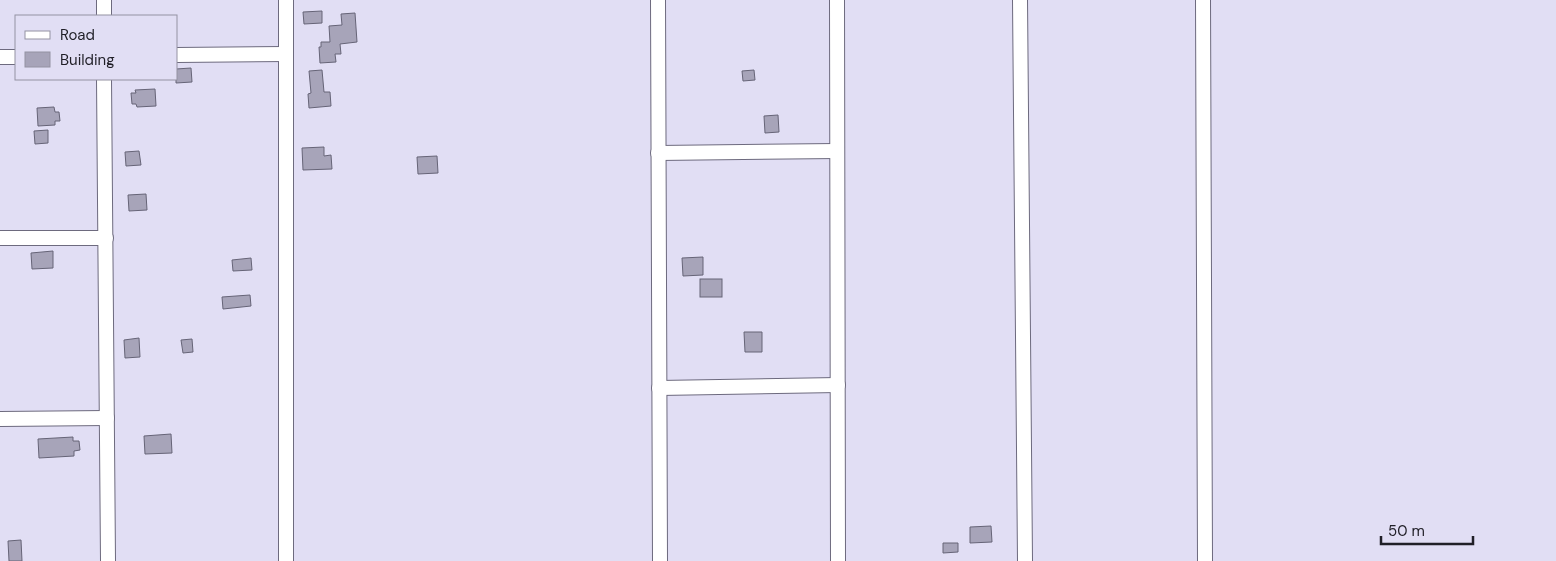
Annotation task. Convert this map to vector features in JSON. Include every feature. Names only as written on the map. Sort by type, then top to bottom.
[{"type":"street","points":[[104,0],[104,15]]},
{"type":"street","points":[[286,0],[286,561]]},
{"type":"street","points":[[658,0],[660,561]]},
{"type":"street","points":[[837,0],[838,561]]},
{"type":"street","points":[[1020,0],[1025,561]]},
{"type":"street","points":[[1203,0],[1205,561]]},
{"type":"street","points":[[178,55],[286,54]]},
{"type":"street","points":[[0,57],[15,57]]},
{"type":"street","points":[[104,80],[108,561]]},
{"type":"street","points":[[658,153],[837,151]]},
{"type":"street","points":[[0,238],[106,238]]},
{"type":"street","points":[[659,388],[838,385]]},
{"type":"street","points":[[0,419],[107,418]]},
{"type":"building","points":[[322,11],[322,23],[304,24],[303,12]]},
{"type":"building","points":[[355,13],[357,42],[340,44],[341,54],[335,54],[336,62],[320,63],[319,47],[321,47],[321,42],[330,42],[329,26],[342,25],[341,14]]},
{"type":"building","points":[[191,68],[192,82],[176,83],[176,80],[178,80],[178,69]]},
{"type":"building","points":[[322,70],[324,92],[330,92],[331,106],[309,108],[308,94],[311,93],[309,71]]},
{"type":"building","points":[[754,70],[755,80],[743,81],[742,71]]},
{"type":"building","points":[[155,89],[156,106],[137,107],[136,104],[132,104],[131,93],[136,93],[135,90]]},
{"type":"building","points":[[54,107],[55,112],[59,112],[60,121],[55,121],[55,125],[38,126],[37,108]]},
{"type":"building","points":[[778,115],[779,132],[765,133],[764,116]]},
{"type":"building","points":[[48,130],[48,143],[35,144],[34,131]]},
{"type":"building","points":[[324,147],[324,156],[331,155],[332,169],[303,170],[302,148]]},
{"type":"building","points":[[139,151],[141,165],[126,166],[125,152]]},
{"type":"building","points":[[437,156],[438,173],[418,174],[417,157]]},
{"type":"building","points":[[146,194],[147,210],[129,211],[128,195]]},
{"type":"building","points":[[53,251],[53,268],[32,269],[31,253]]},
{"type":"building","points":[[703,257],[703,275],[683,276],[682,258]]},
{"type":"building","points":[[251,258],[252,270],[233,271],[232,260]]},
{"type":"building","points":[[700,279],[722,279],[722,297],[700,297]]},
{"type":"building","points":[[250,295],[251,306],[223,309],[222,297]]},
{"type":"building","points":[[744,332],[762,332],[762,352],[745,352]]},
{"type":"building","points":[[139,338],[140,357],[125,358],[124,340]]},
{"type":"building","points":[[192,339],[193,352],[183,353],[181,340]]},
{"type":"building","points":[[171,434],[172,453],[145,454],[144,436]]},
{"type":"building","points":[[73,437],[73,441],[79,441],[80,450],[74,451],[74,456],[39,458],[38,439]]},
{"type":"building","points":[[991,526],[992,542],[970,543],[970,527]]},
{"type":"building","points":[[21,540],[22,561],[9,561],[8,541]]},
{"type":"building","points":[[943,543],[958,543],[958,552],[943,553]]}]
